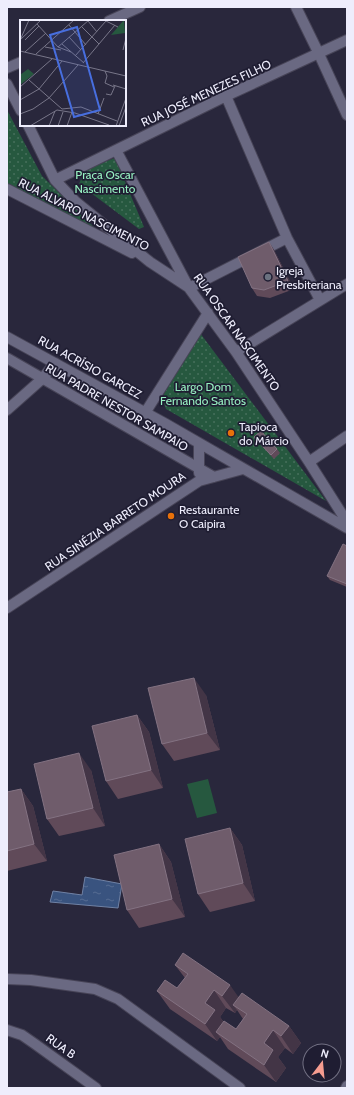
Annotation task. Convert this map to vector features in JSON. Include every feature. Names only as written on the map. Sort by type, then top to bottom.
[{"type":"street","points":[[111,20],[140,7]]},
{"type":"street","points":[[296,7],[347,115]]},
{"type":"street","name":"RUA JOSÉ MENEZES FILHO","points":[[55,180],[226,96],[347,40]]},
{"type":"street","points":[[7,68],[20,62]]},
{"type":"street","points":[[7,84],[20,109]]},
{"type":"street","points":[[226,96],[287,238],[320,300]]},
{"type":"street","points":[[28,126],[55,180],[76,202],[150,262],[189,288],[287,238]]},
{"type":"street","name":"RUA OSCAR NASCIMENTO","points":[[116,150],[189,288],[236,352],[310,462],[347,522]]},
{"type":"street","name":"RUA ALVARO NASCIMENTO","points":[[7,189],[150,262]]},
{"type":"street","points":[[236,352],[347,284]]},
{"type":"street","points":[[145,413],[208,313]]},
{"type":"street","name":"RUA ACRÍSIO GARCEZ","points":[[7,337],[199,443],[347,528]]},
{"type":"street","name":"RUA PADRE NESTOR SAMPAIO","points":[[7,358],[214,477]]},
{"type":"street","points":[[7,410],[42,379],[55,363]]},
{"type":"street","points":[[310,462],[347,436]]},
{"type":"street","points":[[199,443],[199,481]]},
{"type":"street","name":"RUA SINÉZIA BARRETO MOURA","points":[[7,608],[199,481],[243,469]]},
{"type":"street","points":[[7,979],[31,980],[95,989],[118,999],[240,1088]]},
{"type":"street","name":"RUA B","points":[[7,1030],[22,1035],[96,1088]]},
{"type":"green space","points":[[7,110],[42,176],[106,239],[7,185]]},
{"type":"green space","name":"Praça Oscar Nascimento","points":[[115,158],[144,227],[139,229],[79,184],[85,169]]},
{"type":"green space","name":"Largo Dom Fernando Santos","points":[[200,333],[326,501],[166,409],[163,401],[164,394]]},
{"type":"green space","points":[[208,779],[217,813],[197,818],[187,784]]},
{"type":"water","points":[[85,877],[122,884],[118,908],[50,902],[53,891],[82,895]]},
{"type":"building","name":"Igreja Presbiteriana","points":[[269,242],[288,281],[264,290],[252,288],[238,257]]},
{"type":"building","points":[[261,431],[277,449],[271,455],[254,437]]},
{"type":"building","points":[[343,544],[347,546],[347,584],[327,576]]},
{"type":"building","points":[[194,678],[207,733],[162,744],[148,688]]},
{"type":"building","points":[[137,715],[151,770],[106,781],[92,726]]},
{"type":"building","points":[[79,753],[93,808],[47,819],[34,764]]},
{"type":"building","points":[[21,789],[34,844],[7,851],[7,792]]},
{"type":"building","points":[[230,828],[243,883],[198,894],[185,839]]},
{"type":"building","points":[[159,844],[172,899],[127,910],[114,855]]},
{"type":"building","points":[[183,953],[230,985],[222,996],[214,990],[205,1003],[215,1010],[205,1024],[157,991],[165,980],[177,988],[188,974],[175,965]]},
{"type":"building","points":[[242,993],[289,1026],[281,1036],[273,1030],[264,1043],[273,1050],[264,1065],[216,1032],[224,1021],[236,1029],[247,1014],[233,1005]]},
{"type":"place","name":"Igreja Presbiteriana","points":[[268,277]]},
{"type":"place","name":"Tapioca do Márcio","points":[[231,433]]},
{"type":"place","name":"Restaurante O Caipira","points":[[171,516]]}]
